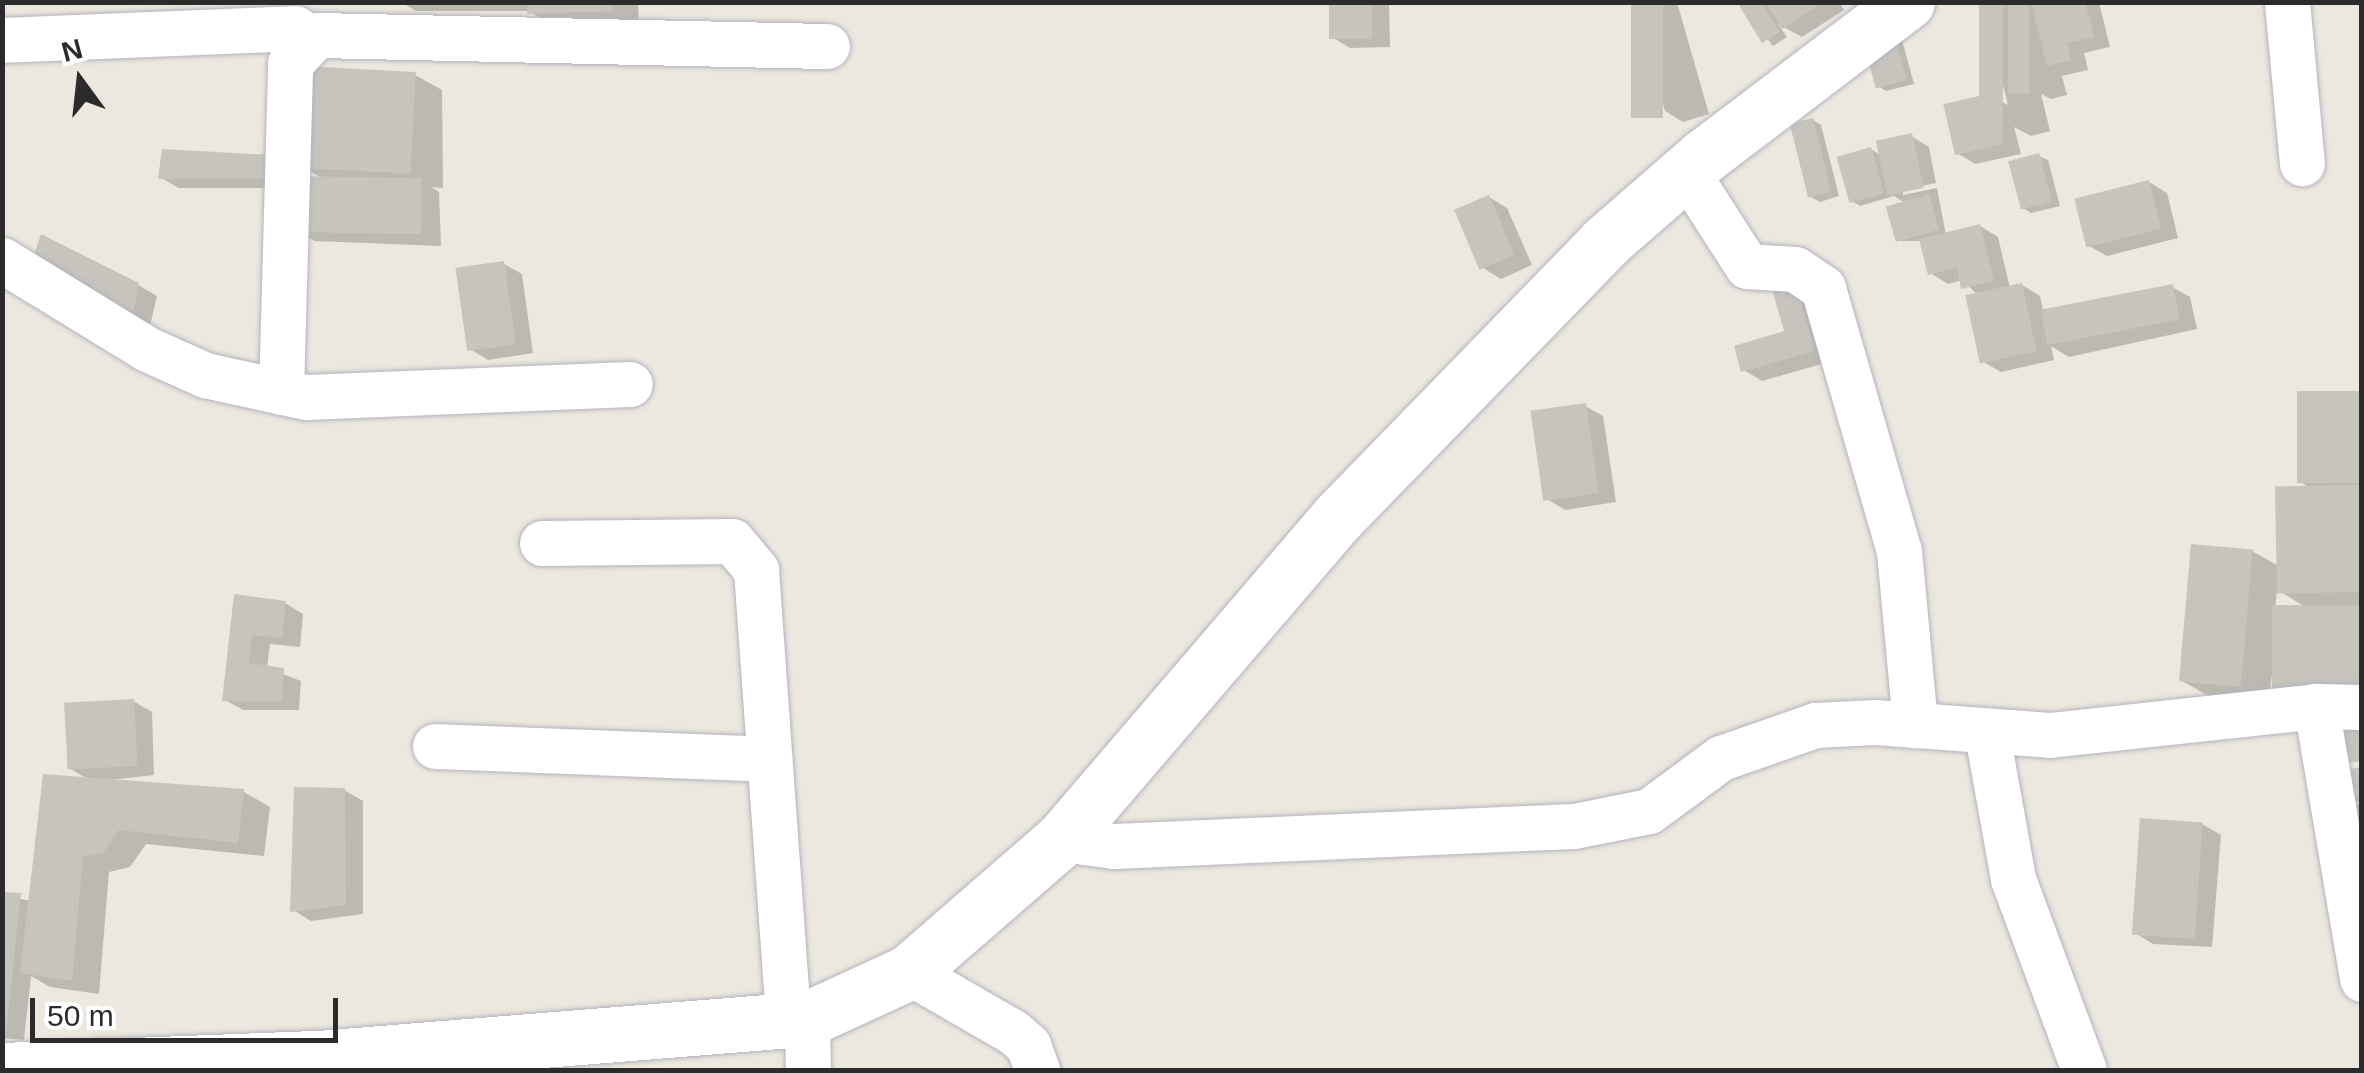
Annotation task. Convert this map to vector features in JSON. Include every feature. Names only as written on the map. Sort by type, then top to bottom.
[{"type":"street","points":[[2,1070],[801,1036],[910,972],[1062,840],[1337,518],[1605,242],[1686,172],[1907,2]]},
{"type":"street","points":[[2287,2],[2302,163]]},
{"type":"street","points":[[2,40],[296,28]]},
{"type":"street","points":[[281,392],[290,64],[317,35],[827,46]]},
{"type":"street","points":[[1686,172],[1746,266],[1795,269],[1823,288],[1898,551],[1915,725]]},
{"type":"street","points":[[2,260],[147,349],[205,375],[306,398],[630,384]]},
{"type":"street","points":[[542,543],[732,541],[745,550],[756,570],[769,760],[801,1036]]},
{"type":"street","points":[[1062,840],[1114,846],[1574,826],[1650,811],[1721,758],[1763,738],[1815,724],[1915,725],[1986,734],[2050,735],[2316,706],[2362,707]]},
{"type":"street","points":[[2316,706],[2362,979]]},
{"type":"street","points":[[1986,734],[2012,879],[2084,1070]]},
{"type":"street","points":[[435,746],[769,760]]},
{"type":"street","points":[[910,972],[1013,1032],[1028,1045],[1038,1070]]},
{"type":"building","points":[[527,2],[613,2],[613,11],[527,14]]},
{"type":"building","points":[[1329,2],[1372,2],[1372,39],[1329,39]]},
{"type":"building","points":[[1631,2],[1663,2],[1663,118],[1631,118]]},
{"type":"building","points":[[1737,2],[1761,2],[1780,32],[1762,43]]},
{"type":"building","points":[[1765,2],[1823,2],[1782,29]]},
{"type":"building","points":[[1979,2],[2003,2],[2003,131],[1979,131]]},
{"type":"building","points":[[2008,2],[2029,2],[2029,93],[2008,93]]},
{"type":"building","points":[[2031,2],[2085,2],[2094,37],[2067,43],[2071,60],[2047,66]]},
{"type":"building","points":[[1894,33],[1907,80],[1876,89],[1863,41]]},
{"type":"building","points":[[303,66],[416,72],[411,174],[298,168]]},
{"type":"building","points":[[1992,93],[2004,144],[1955,155],[1943,104]]},
{"type":"building","points":[[1813,118],[1831,192],[1808,198],[1790,124]]},
{"type":"building","points":[[1912,133],[1924,188],[1887,195],[1876,141]]},
{"type":"building","points":[[1871,147],[1884,193],[1850,203],[1836,157]]},
{"type":"building","points":[[162,149],[271,155],[275,179],[158,179]]},
{"type":"building","points":[[2039,153],[2052,201],[2021,210],[2008,161]]},
{"type":"building","points":[[297,176],[422,178],[421,234],[296,232]]},
{"type":"building","points":[[2149,180],[2161,229],[2086,247],[2074,199]]},
{"type":"building","points":[[1929,194],[1939,230],[1896,242],[1886,206]]},
{"type":"building","points":[[1489,195],[1514,255],[1479,270],[1454,210]]},
{"type":"building","points":[[1980,224],[1994,281],[1961,289],[1957,268],[1928,275],[1919,239]]},
{"type":"building","points":[[41,234],[139,283],[132,319],[30,267]]},
{"type":"building","points":[[504,261],[516,344],[467,351],[455,268]]},
{"type":"building","points":[[1793,273],[1815,351],[1741,372],[1734,346],[1784,331],[1769,279]]},
{"type":"building","points":[[2022,283],[2037,351],[1980,364],[1965,295]]},
{"type":"building","points":[[2173,284],[2180,319],[2047,345],[2040,310]]},
{"type":"building","points":[[2297,391],[2362,391],[2362,483],[2297,483]]},
{"type":"building","points":[[1586,403],[1599,493],[1543,501],[1531,411]]},
{"type":"building","points":[[2360,485],[2362,592],[2277,593],[2275,486]]},
{"type":"building","points":[[2191,544],[2253,549],[2241,687],[2179,681]]},
{"type":"building","points":[[234,594],[286,601],[282,638],[252,635],[249,663],[284,668],[282,701],[222,701]]},
{"type":"building","points":[[2272,605],[2362,605],[2362,694],[2272,694]]},
{"type":"building","points":[[134,699],[138,766],[68,770],[64,703]]},
{"type":"building","points":[[2362,719],[2362,761],[2348,763],[2340,723]]},
{"type":"building","points":[[2362,767],[2362,795],[2346,798],[2340,771]]},
{"type":"building","points":[[43,774],[244,789],[238,843],[119,830],[103,853],[83,857],[72,981],[20,973]]},
{"type":"building","points":[[294,787],[345,788],[346,905],[290,912]]},
{"type":"building","points":[[2140,818],[2203,822],[2195,939],[2132,935]]},
{"type":"building","points":[[2,892],[21,893],[6,1032],[2,1031]]}]
